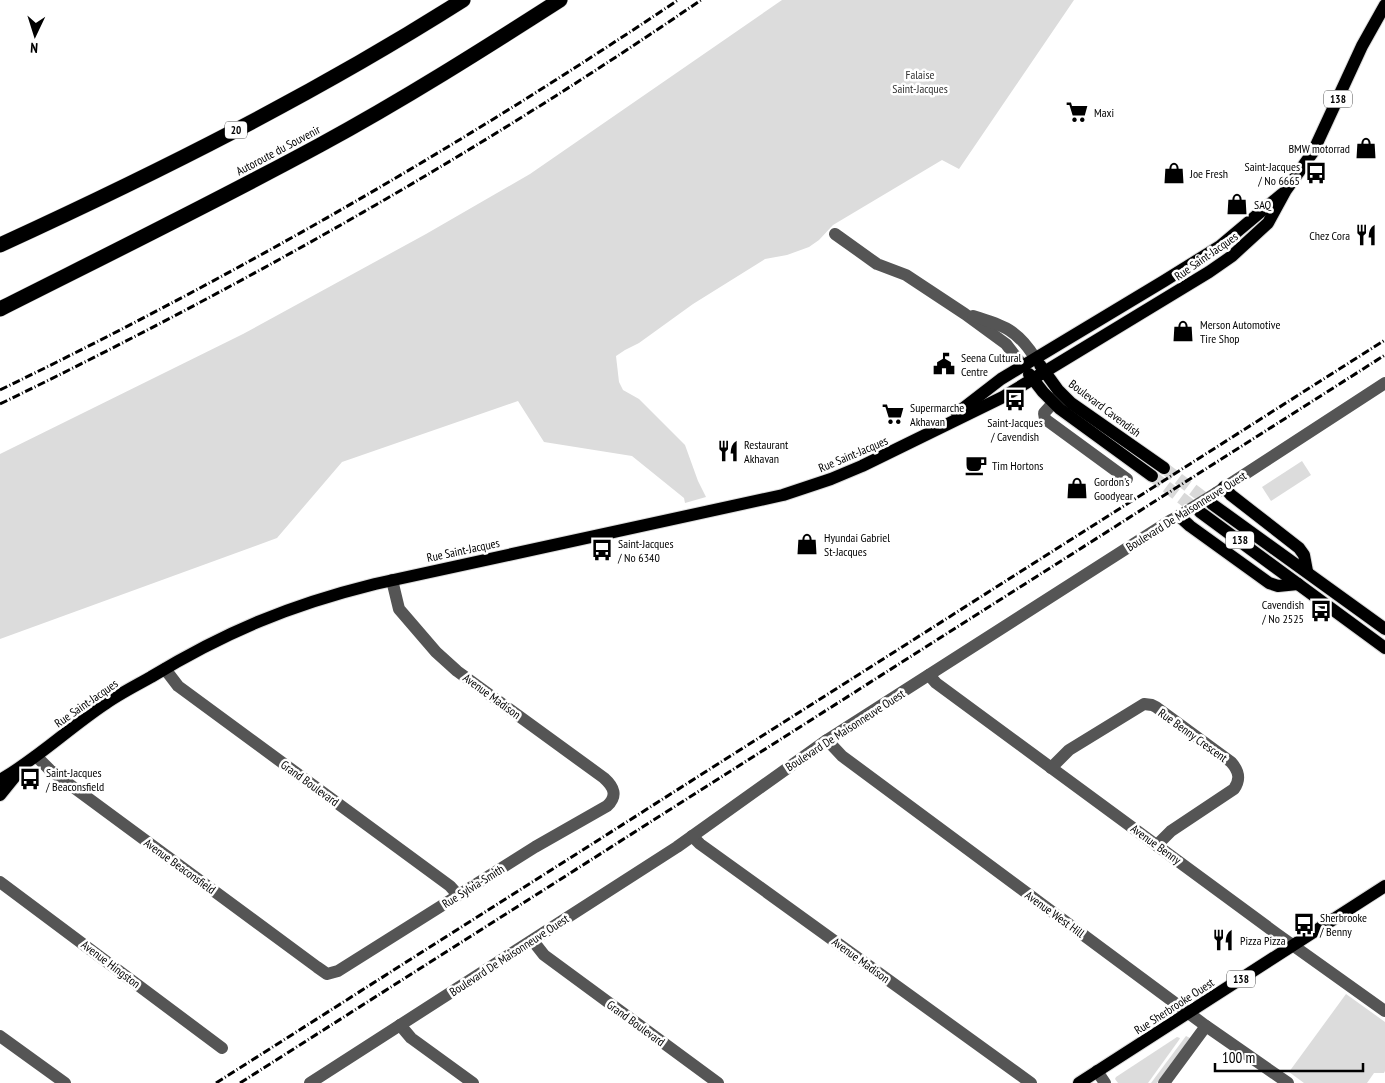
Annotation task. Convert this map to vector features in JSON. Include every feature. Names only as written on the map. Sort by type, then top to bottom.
[{"type":"highway","name":"20","points":[[0,245],[133,182],[250,123],[370,56],[463,0]]},
{"type":"highway","name":"Autoroute du Souvenir","points":[[0,309],[231,193],[321,145],[433,80],[560,0]]},
{"type":"main road","name":"Rue Saint-Jacques","points":[[0,780],[21,768],[105,704],[223,636],[268,617],[324,597],[392,580],[783,495],[831,479],[862,466],[1003,397],[1125,324],[1232,256],[1268,223],[1286,190],[1317,144],[1362,46],[1385,5]]},
{"type":"main road","name":"Rue Saint-Jacques","points":[[940,427],[993,384],[1207,255],[1286,190]]},
{"type":"main road","name":"Boulevard Cavendish","points":[[1035,358],[1058,390],[1071,403],[1164,468]]},
{"type":"main road","name":"Boulevard Cavendish","points":[[1023,366],[1053,403],[1152,476]]},
{"type":"main road","points":[[1217,494],[1231,495],[1299,548],[1304,556],[1307,571]]},
{"type":"main road","name":"138","points":[[1217,494],[1288,559],[1385,628]]},
{"type":"main road","name":"138","points":[[1200,512],[1385,648]]},
{"type":"main road","points":[[1180,516],[1190,526],[1270,583],[1278,586],[1298,584]]},
{"type":"main road","name":"Rue Saint-Jacques","points":[[0,794],[21,768]]},
{"type":"main road","name":"Rue Sherbrooke Ouest","points":[[1079,1083],[1385,886]]},
{"type":"street","name":"Boulevard Cavendish","points":[[835,234],[876,264],[906,275],[965,314],[1006,344],[1023,366]]},
{"type":"street","name":"Boulevard Cavendish","points":[[965,314],[999,324],[1008,329],[1024,342],[1035,358]]},
{"type":"street","name":"Boulevard De Maisonneuve Ouest","points":[[310,1083],[533,941],[692,836],[827,740],[1162,525],[1217,494],[1385,383]]},
{"type":"street","points":[[1053,403],[1044,414],[1047,420],[1127,479]]},
{"type":"street","name":"Avenue Madison","points":[[392,580],[399,609],[442,659],[604,778],[611,785],[614,793]]},
{"type":"street","name":"Grand Boulevard","points":[[165,668],[178,686],[448,884],[458,895]]},
{"type":"street","name":"Avenue Benny","points":[[929,675],[936,683],[1051,768],[1385,1011]]},
{"type":"street","name":"Rue Benny Crescent","points":[[1051,768],[1069,750],[1144,704],[1156,707],[1231,762],[1239,776],[1238,785],[1171,831],[1157,845]]},
{"type":"street","name":"Avenue West Hill","points":[[827,740],[842,756],[1206,1026],[1288,1083]]},
{"type":"street","name":"Avenue Beaconsfield","points":[[36,756],[46,768],[327,974]]},
{"type":"street","name":"Rue Sylvia-Smith","points":[[327,974],[338,971],[535,847],[607,806],[612,801],[614,793]]},
{"type":"street","name":"Avenue Madison","points":[[692,836],[705,848],[1031,1083]]},
{"type":"street","name":"Avenue Hingston","points":[[0,882],[222,1048]]},
{"type":"street","name":"Grand Boulevard","points":[[533,941],[544,955],[718,1083]]},
{"type":"street","points":[[400,1025],[410,1038],[473,1083]]},
{"type":"street","points":[[1164,1083],[1206,1026]]},
{"type":"street","points":[[0,1036],[64,1083]]},
{"type":"street","points":[[1098,1071],[1105,1083]]},
{"type":"green space","name":"Falaise Saint-Jacques","points":[[782,0],[1074,0],[959,169],[942,160],[833,225],[819,240],[809,247],[787,255],[765,259],[693,304],[639,343],[616,356],[619,382],[623,390],[639,399],[685,445],[706,497],[685,503],[684,498],[632,456],[544,442],[518,401],[342,462],[277,538],[0,639],[0,454],[243,334],[426,234],[530,174]]},
{"type":"green space","points":[[1302,461],[1311,475],[1271,501],[1262,487]]},
{"type":"green space","points":[[1346,994],[1385,1022],[1385,1071],[1384,1073],[1374,1073],[1367,1083],[1304,1083],[1289,1072]]},
{"type":"green space","points":[[1186,1036],[1190,1038],[1157,1083],[1151,1083]]},
{"type":"green space","points":[[1177,1037],[1180,1038],[1179,1040],[1148,1083],[1118,1083],[1115,1079],[1116,1077]]},
{"type":"tunnel","points":[[1164,468],[1212,504]]},
{"type":"tunnel","points":[[1152,476],[1200,512]]},
{"type":"railway","points":[[0,390],[175,302],[346,207],[514,106],[678,0]]},
{"type":"railway","points":[[0,404],[181,313],[358,215],[532,111],[701,0]]},
{"type":"railway","points":[[216,1083],[1385,340]]},
{"type":"railway","points":[[240,1083],[1385,355]]},
{"type":"place","name":"Maxi","points":[[1077,112]]},
{"type":"place","name":"BMW motorrad","points":[[1366,148]]},
{"type":"place","name":"Joe Fresh","points":[[1174,173]]},
{"type":"place","name":"Saint-Jacques / No 6665","points":[[1316,173]]},
{"type":"place","name":"SAQ","points":[[1237,204]]},
{"type":"place","name":"Chez Cora","points":[[1366,235]]},
{"type":"place","name":"Merson Automotive Tire Shop","points":[[1183,331]]},
{"type":"place","name":"Seena Cultural Centre","points":[[944,364]]},
{"type":"place","name":"Saint-Jacques / Cavendish","points":[[1015,400]]},
{"type":"place","name":"Supermarche Akhavan","points":[[893,414]]},
{"type":"place","name":"Restaurant Akhavan","points":[[728,451]]},
{"type":"place","name":"Tim Hortons","points":[[976,465]]},
{"type":"place","name":"Gordon's Goodyear","points":[[1077,488]]},
{"type":"place","name":"Hyundai Gabriel St-Jacques","points":[[807,544]]},
{"type":"place","name":"Saint-Jacques / No 6340","points":[[602,550]]},
{"type":"place","name":"Cavendish / No 2525","points":[[1321,611]]},
{"type":"place","name":"Saint-Jacques / Beaconsfield","points":[[30,779]]},
{"type":"place","name":"Sherbrooke / Benny","points":[[1304,924]]},
{"type":"place","name":"Pizza Pizza","points":[[1223,940]]}]
